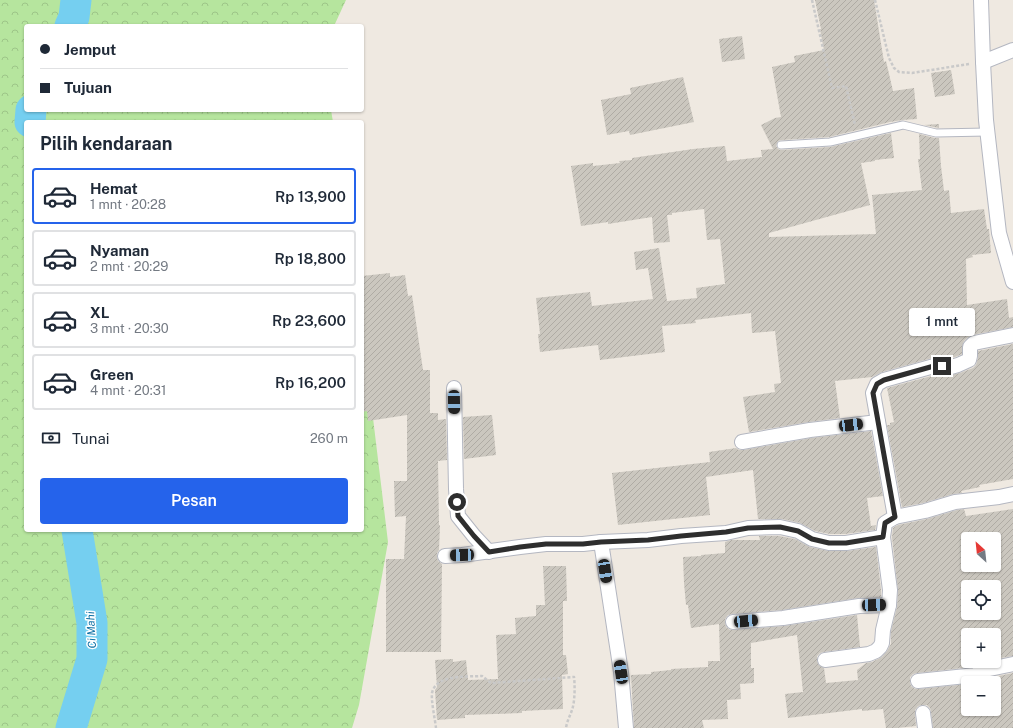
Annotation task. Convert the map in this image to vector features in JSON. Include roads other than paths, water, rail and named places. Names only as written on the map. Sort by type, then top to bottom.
[{"type":"street","points":[[982,0],[983,62],[987,132],[999,233],[1013,282]]},
{"type":"street","points":[[983,62],[1013,50]]},
{"type":"street","points":[[895,517],[873,393],[877,384],[884,380],[934,366],[951,367],[958,365],[969,360],[970,347],[974,342],[1013,335]]},
{"type":"street","points":[[454,388],[458,516],[489,552]]},
{"type":"street","points":[[742,442],[810,430],[878,422]]},
{"type":"street","points":[[825,660],[869,654],[876,651],[882,643],[883,630],[889,605],[890,590],[883,537],[885,523],[895,517],[925,511],[955,502],[1013,494]]},
{"type":"street","points":[[445,556],[489,552],[546,544],[583,544],[648,540],[726,532],[748,528],[780,527],[798,531],[812,539],[829,543],[846,543],[883,537]]},
{"type":"street","points":[[601,542],[621,672],[626,728]]},
{"type":"street","points":[[733,622],[783,618],[859,606],[889,605]]},
{"type":"street","points":[[918,681],[976,675],[980,671],[1013,664]]},
{"type":"street","points":[[923,713],[925,728]]},
{"type":"lane","points":[[781,144],[830,142],[903,125],[936,133],[987,132]]},
{"type":"waterway","name":"Ci Mahi","points":[[71,24],[74,17],[76,0]]},
{"type":"waterway","name":"Ci Mahi","points":[[30,120],[31,112]]},
{"type":"waterway","name":"Ci Mahi","points":[[71,728],[92,659],[92,623],[77,532]]}]
